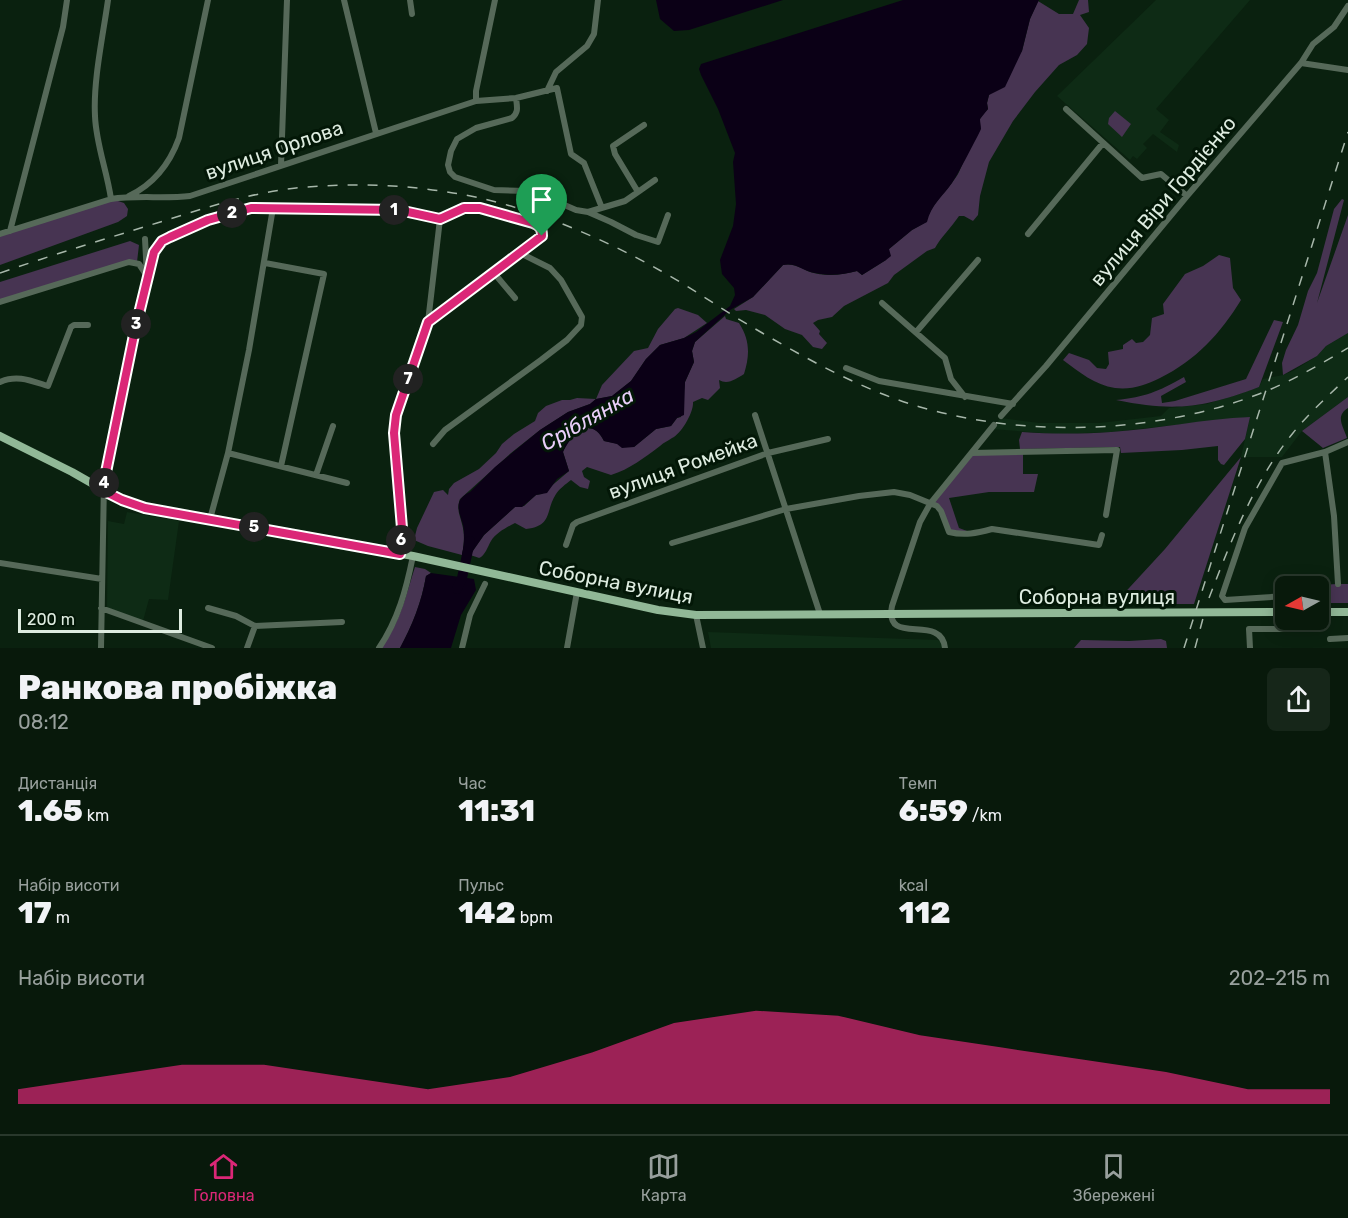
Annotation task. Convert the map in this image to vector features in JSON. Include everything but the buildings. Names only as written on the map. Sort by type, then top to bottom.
[{"type":"main road","name":"Соборна вулиця","points":[[0,436],[122,500],[145,508],[413,556],[658,610],[696,615],[1275,612]]},
{"type":"main road","points":[[1329,612],[1348,612]]},
{"type":"street","points":[[10,231],[63,27],[67,0]]},
{"type":"street","points":[[108,0],[94,94],[98,140],[108,175],[111,199]]},
{"type":"street","points":[[129,196],[141,190],[171,159],[179,138],[208,0]]},
{"type":"street","points":[[281,165],[287,0]]},
{"type":"street","points":[[344,0],[376,133]]},
{"type":"street","points":[[410,0],[412,14]]},
{"type":"street","points":[[476,101],[476,91],[495,0]]},
{"type":"street","points":[[546,91],[556,72],[587,46],[594,34],[598,0]]},
{"type":"street","name":"вулиця Віри Гордієнко","points":[[1001,416],[1301,63],[1313,44],[1334,27],[1348,6]]},
{"type":"street","points":[[1301,63],[1346,70]]},
{"type":"street","name":"вулиця Орлова","points":[[0,234],[111,199],[129,196],[173,198],[190,196],[476,101],[516,98],[557,88],[571,154],[584,163],[602,208]]},
{"type":"street","points":[[516,98],[518,109],[512,118],[476,128],[457,139],[448,165],[455,177],[494,190],[526,191],[576,210],[588,212],[636,235],[658,242],[668,215]]},
{"type":"street","points":[[1066,109],[1142,178],[1161,174],[1187,196]]},
{"type":"street","points":[[638,192],[615,154],[613,146],[644,125]]},
{"type":"street","points":[[1028,234],[1103,142]]},
{"type":"street","points":[[588,212],[625,201],[655,180]]},
{"type":"street","points":[[101,648],[104,482],[147,276],[154,252],[162,241],[208,220],[251,208],[399,210],[440,219],[464,208],[480,208],[540,226],[542,236],[428,322]]},
{"type":"street","points":[[210,519],[228,453],[265,263],[273,208]]},
{"type":"street","points":[[400,554],[402,528],[394,433],[396,415],[428,322],[440,219]]},
{"type":"street","points":[[145,239],[147,276]]},
{"type":"street","points":[[433,444],[445,430],[567,340],[581,325],[582,317],[561,280],[550,268],[520,253]]},
{"type":"street","points":[[916,332],[978,260]]},
{"type":"street","points":[[0,302],[129,262],[139,264],[147,276]]},
{"type":"street","points":[[265,263],[324,274],[281,466]]},
{"type":"street","points":[[494,273],[515,298]]},
{"type":"street","points":[[882,303],[945,358],[951,379],[966,398]]},
{"type":"street","points":[[0,382],[10,379],[29,379],[48,386],[70,327],[88,325]]},
{"type":"street","points":[[846,368],[879,381],[966,398],[1013,404]]},
{"type":"street","points":[[755,415],[820,614]]},
{"type":"street","points":[[920,522],[930,504],[994,425]]},
{"type":"street","points":[[316,475],[333,426]]},
{"type":"street","name":"вулиця Ромейка","points":[[566,545],[576,522],[768,453],[828,438]]},
{"type":"street","points":[[1275,598],[1225,600],[1222,596],[1245,528],[1282,463],[1325,452],[1348,442]]},
{"type":"street","points":[[972,453],[1117,450],[1106,515]]},
{"type":"street","points":[[1325,452],[1334,516],[1338,584]]},
{"type":"street","points":[[228,453],[347,483]]},
{"type":"street","points":[[672,543],[786,509],[894,492],[937,506],[949,532],[959,535],[975,534],[992,529],[1099,545],[1102,535]]},
{"type":"street","points":[[915,497],[922,507],[920,522],[890,614],[900,630],[925,629],[938,635],[945,648]]},
{"type":"street","points":[[379,648],[391,630],[401,606],[413,556]]},
{"type":"street","points":[[0,564],[102,579]]},
{"type":"street","points":[[462,648],[470,615],[485,584]]},
{"type":"street","points":[[567,648],[577,592]]},
{"type":"street","points":[[101,608],[191,645],[212,648]]},
{"type":"street","points":[[208,608],[236,616],[255,626],[342,622]]},
{"type":"street","points":[[696,615],[703,648]]},
{"type":"street","points":[[247,648],[255,626]]},
{"type":"street","points":[[1250,648],[1249,629],[1275,629]]},
{"type":"street","points":[[1330,639],[1348,638]]},
{"type":"shaded area","points":[[1079,0],[1088,0],[1089,12],[1080,15],[1089,28],[1087,44],[1077,55],[1059,65],[1013,121],[989,162],[980,196],[978,215],[973,221],[959,216],[935,248],[927,251],[894,275],[888,283],[844,306],[832,317],[813,323],[827,343],[822,349],[813,347],[802,335],[785,329],[765,315],[734,309],[753,297],[783,265],[794,265],[822,275],[857,271],[862,275],[886,260],[889,249],[926,222],[932,208],[958,174],[974,131],[988,109],[989,95],[1022,51],[1030,19],[1038,1],[1059,14],[1073,14]]},
{"type":"shaded area","points":[[1156,0],[1250,0],[1156,109],[1169,120],[1160,132],[1179,145],[1177,152],[1153,134],[1143,144],[1147,148],[1137,159],[1133,156],[1130,160],[1057,96]]},
{"type":"shaded area","points":[[1115,111],[1131,124],[1122,137],[1108,124],[1109,118]]},
{"type":"shaded area","points":[[112,199],[124,203],[128,209],[127,216],[118,222],[0,265],[0,234]]},
{"type":"shaded area","points":[[1342,199],[1344,200],[1317,303],[1348,215],[1348,333],[1326,346],[1317,356],[1283,375],[1282,363],[1286,350],[1317,273],[1334,209]]},
{"type":"shaded area","points":[[130,241],[139,245],[137,262],[0,302],[0,282]]},
{"type":"shaded area","points":[[1219,255],[1230,258],[1233,288],[1241,300],[1216,335],[1185,363],[1149,383],[1133,388],[1115,388],[1094,381],[1063,360],[1069,353],[1089,360],[1097,368],[1106,369],[1109,364],[1108,352],[1123,349],[1123,345],[1132,339],[1136,343],[1143,342],[1150,335],[1152,318],[1164,314],[1163,304],[1185,274]]},
{"type":"shaded area","points":[[675,309],[698,315],[707,323],[684,338],[660,345],[646,359],[631,381],[612,396],[596,399],[602,385],[634,351],[648,348],[658,329]]},
{"type":"shaded area","points":[[725,316],[726,319],[739,323],[745,335],[748,354],[744,374],[729,382],[719,380],[720,388],[708,400],[702,398],[693,402],[689,417],[676,436],[637,463],[611,475],[587,467],[582,471],[584,477],[590,481],[588,489],[580,487],[571,480],[556,494],[547,517],[541,525],[526,529],[515,523],[496,535],[481,557],[470,555],[484,535],[515,507],[524,506],[536,495],[542,494],[569,471],[563,452],[576,433],[588,428],[593,429],[604,441],[634,447],[656,429],[671,426],[677,418],[681,417],[685,382],[694,362],[692,351],[695,342]]},
{"type":"shaded area","points":[[1274,320],[1283,322],[1259,387],[1221,400],[1189,406],[1155,406],[1116,400],[1151,393],[1184,377],[1186,382],[1161,396],[1162,403],[1246,379]]},
{"type":"shaded area","points":[[1348,333],[1348,397],[1302,431],[1282,457],[1241,457],[1250,417],[1111,432],[1056,434],[991,429],[1001,418],[1039,423],[1099,423],[1161,416],[1169,408],[1207,404],[1259,387],[1263,379],[1293,371],[1317,356],[1326,346]]},
{"type":"shaded area","points":[[1348,397],[1348,408],[1341,418],[1347,438],[1323,448],[1302,431]]},
{"type":"shaded area","points":[[596,399],[590,404],[568,412],[540,430],[460,499],[458,509],[464,536],[462,555],[414,540],[417,528],[434,492],[443,490],[448,495],[454,483],[479,469],[502,444],[535,421],[538,413],[546,406],[562,400]]},
{"type":"shaded area","points":[[1250,417],[1245,439],[1224,465],[1218,460],[1218,446],[1121,453],[1120,447],[1020,449],[1019,440],[1022,432],[1067,434],[1111,432]]},
{"type":"shaded area","points":[[1023,451],[1023,474],[1038,474],[1034,492],[989,492],[949,498],[959,528],[975,534],[949,532],[941,511],[930,504],[972,453]]},
{"type":"shaded area","points":[[1241,457],[1194,604],[1132,604],[1118,600],[1165,549]]},
{"type":"shaded area","points":[[127,512],[179,521],[168,600],[149,599],[143,621],[107,606],[108,521],[124,524]]},
{"type":"shaded area","points":[[415,567],[431,573],[426,576],[412,622],[400,648],[381,648],[398,619]]},
{"type":"shaded area","points":[[1348,584],[1348,603],[1329,603],[1329,585]]},
{"type":"shaded area","points":[[708,632],[938,640],[942,643],[942,648],[711,648]]},
{"type":"shaded area","points":[[1161,639],[1166,641],[1167,648],[1074,648],[1081,640]]},
{"type":"water","points":[[656,0],[783,0],[689,30],[674,31],[660,19]]},
{"type":"water","points":[[903,0],[1039,0],[1030,19],[1022,51],[1005,87],[989,95],[988,109],[980,119],[980,132],[954,179],[934,206],[927,222],[912,230],[889,249],[891,256],[862,275],[857,271],[836,275],[820,274],[792,265],[783,265],[753,297],[730,310],[695,342],[692,351],[694,362],[685,382],[684,415],[677,418],[671,426],[656,429],[634,447],[622,448],[617,444],[604,441],[593,429],[588,428],[576,433],[563,452],[569,471],[557,479],[547,493],[536,495],[522,507],[515,507],[484,535],[470,555],[462,555],[464,532],[459,502],[495,467],[540,430],[568,412],[590,404],[596,399],[612,396],[631,381],[646,359],[660,345],[696,332],[730,306],[735,295],[734,288],[722,274],[720,260],[733,226],[736,204],[733,162],[735,153],[718,109],[701,75],[699,69],[701,64]]},
{"type":"water","points":[[431,573],[474,579],[476,590],[461,615],[451,648],[400,648],[416,613],[426,576]]},
{"type":"waterway","name":"Сріблянка","points":[[457,589],[462,578],[470,541]]},
{"type":"railway","points":[[1184,648],[1348,132]]},
{"type":"railway","points":[[0,273],[191,212],[261,194],[316,186],[395,186],[479,198],[533,213],[587,234],[638,258],[752,327],[834,372],[898,400],[961,417],[1004,424],[1047,427],[1134,424],[1177,417],[1259,394],[1293,379],[1348,348]]},
{"type":"railway","points":[[1209,598],[1235,533],[1267,471],[1299,426],[1348,377]]},
{"type":"railway","points":[[1195,648],[1205,611]]},
{"type":"route","points":[[251,208],[399,210],[440,219],[464,208],[480,208],[540,226],[542,236],[428,322],[396,415],[394,433],[402,528],[400,554],[145,508],[104,491],[147,276],[154,252],[162,241],[208,220],[251,208]]}]
